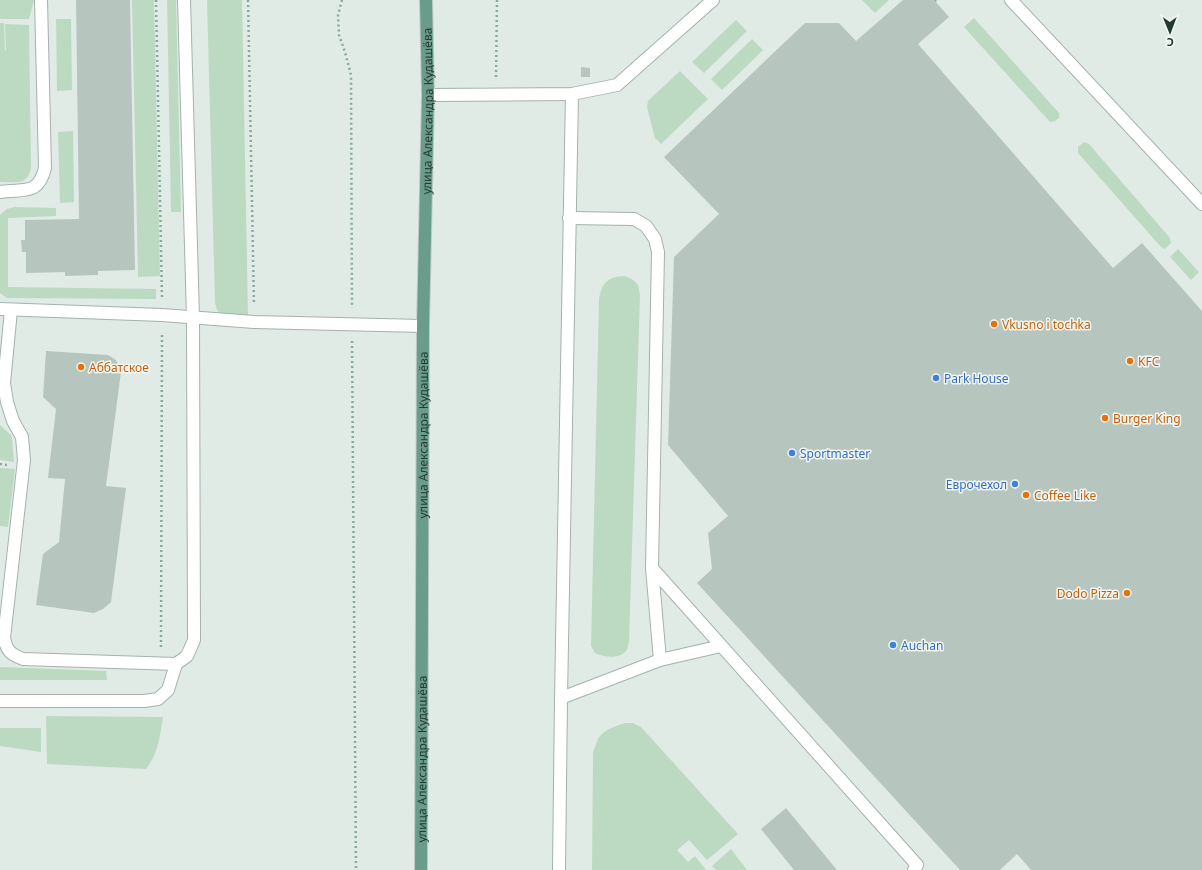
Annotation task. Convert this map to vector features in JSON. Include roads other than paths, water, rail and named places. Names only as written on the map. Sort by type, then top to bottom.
[{"type":"main road","name":"улица Александра Кудашёва","points":[[420,870],[423,326],[428,95],[426,0]]},
{"type":"lane","points":[[0,192],[26,191],[37,184],[43,177],[45,168],[41,0]]},
{"type":"lane","points":[[0,701],[144,701],[158,698],[168,690],[176,664],[187,656],[194,640],[193,317],[184,0]]},
{"type":"lane","points":[[428,95],[572,94],[617,85],[713,0]]},
{"type":"lane","points":[[1016,2],[1202,204]]},
{"type":"lane","points":[[559,870],[572,94]]},
{"type":"lane","points":[[570,218],[634,219],[646,226],[655,239],[658,252],[652,568],[660,660]]},
{"type":"lane","points":[[176,664],[23,659],[13,655],[6,648],[4,638],[24,460],[22,437],[13,421],[7,402],[4,383],[6,309],[193,317],[254,322],[423,326]]},
{"type":"lane","points":[[652,568],[917,865],[914,870]]},
{"type":"lane","points":[[561,698],[660,660],[721,646]]},
{"type":"place","name":"Vkusno i tochka","points":[[994,324]]},
{"type":"place","name":"KFC","points":[[1130,361]]},
{"type":"place","name":"Аббатское","points":[[81,367]]},
{"type":"place","name":"Park House","points":[[936,378]]},
{"type":"place","name":"Burger King","points":[[1105,418]]},
{"type":"place","name":"Sportmaster","points":[[792,453]]},
{"type":"place","name":"Еврочехол","points":[[1015,484]]},
{"type":"place","name":"Coffee Like","points":[[1026,495]]},
{"type":"place","name":"Dodo Pizza","points":[[1127,593]]},
{"type":"place","name":"Auchan","points":[[893,645]]}]
